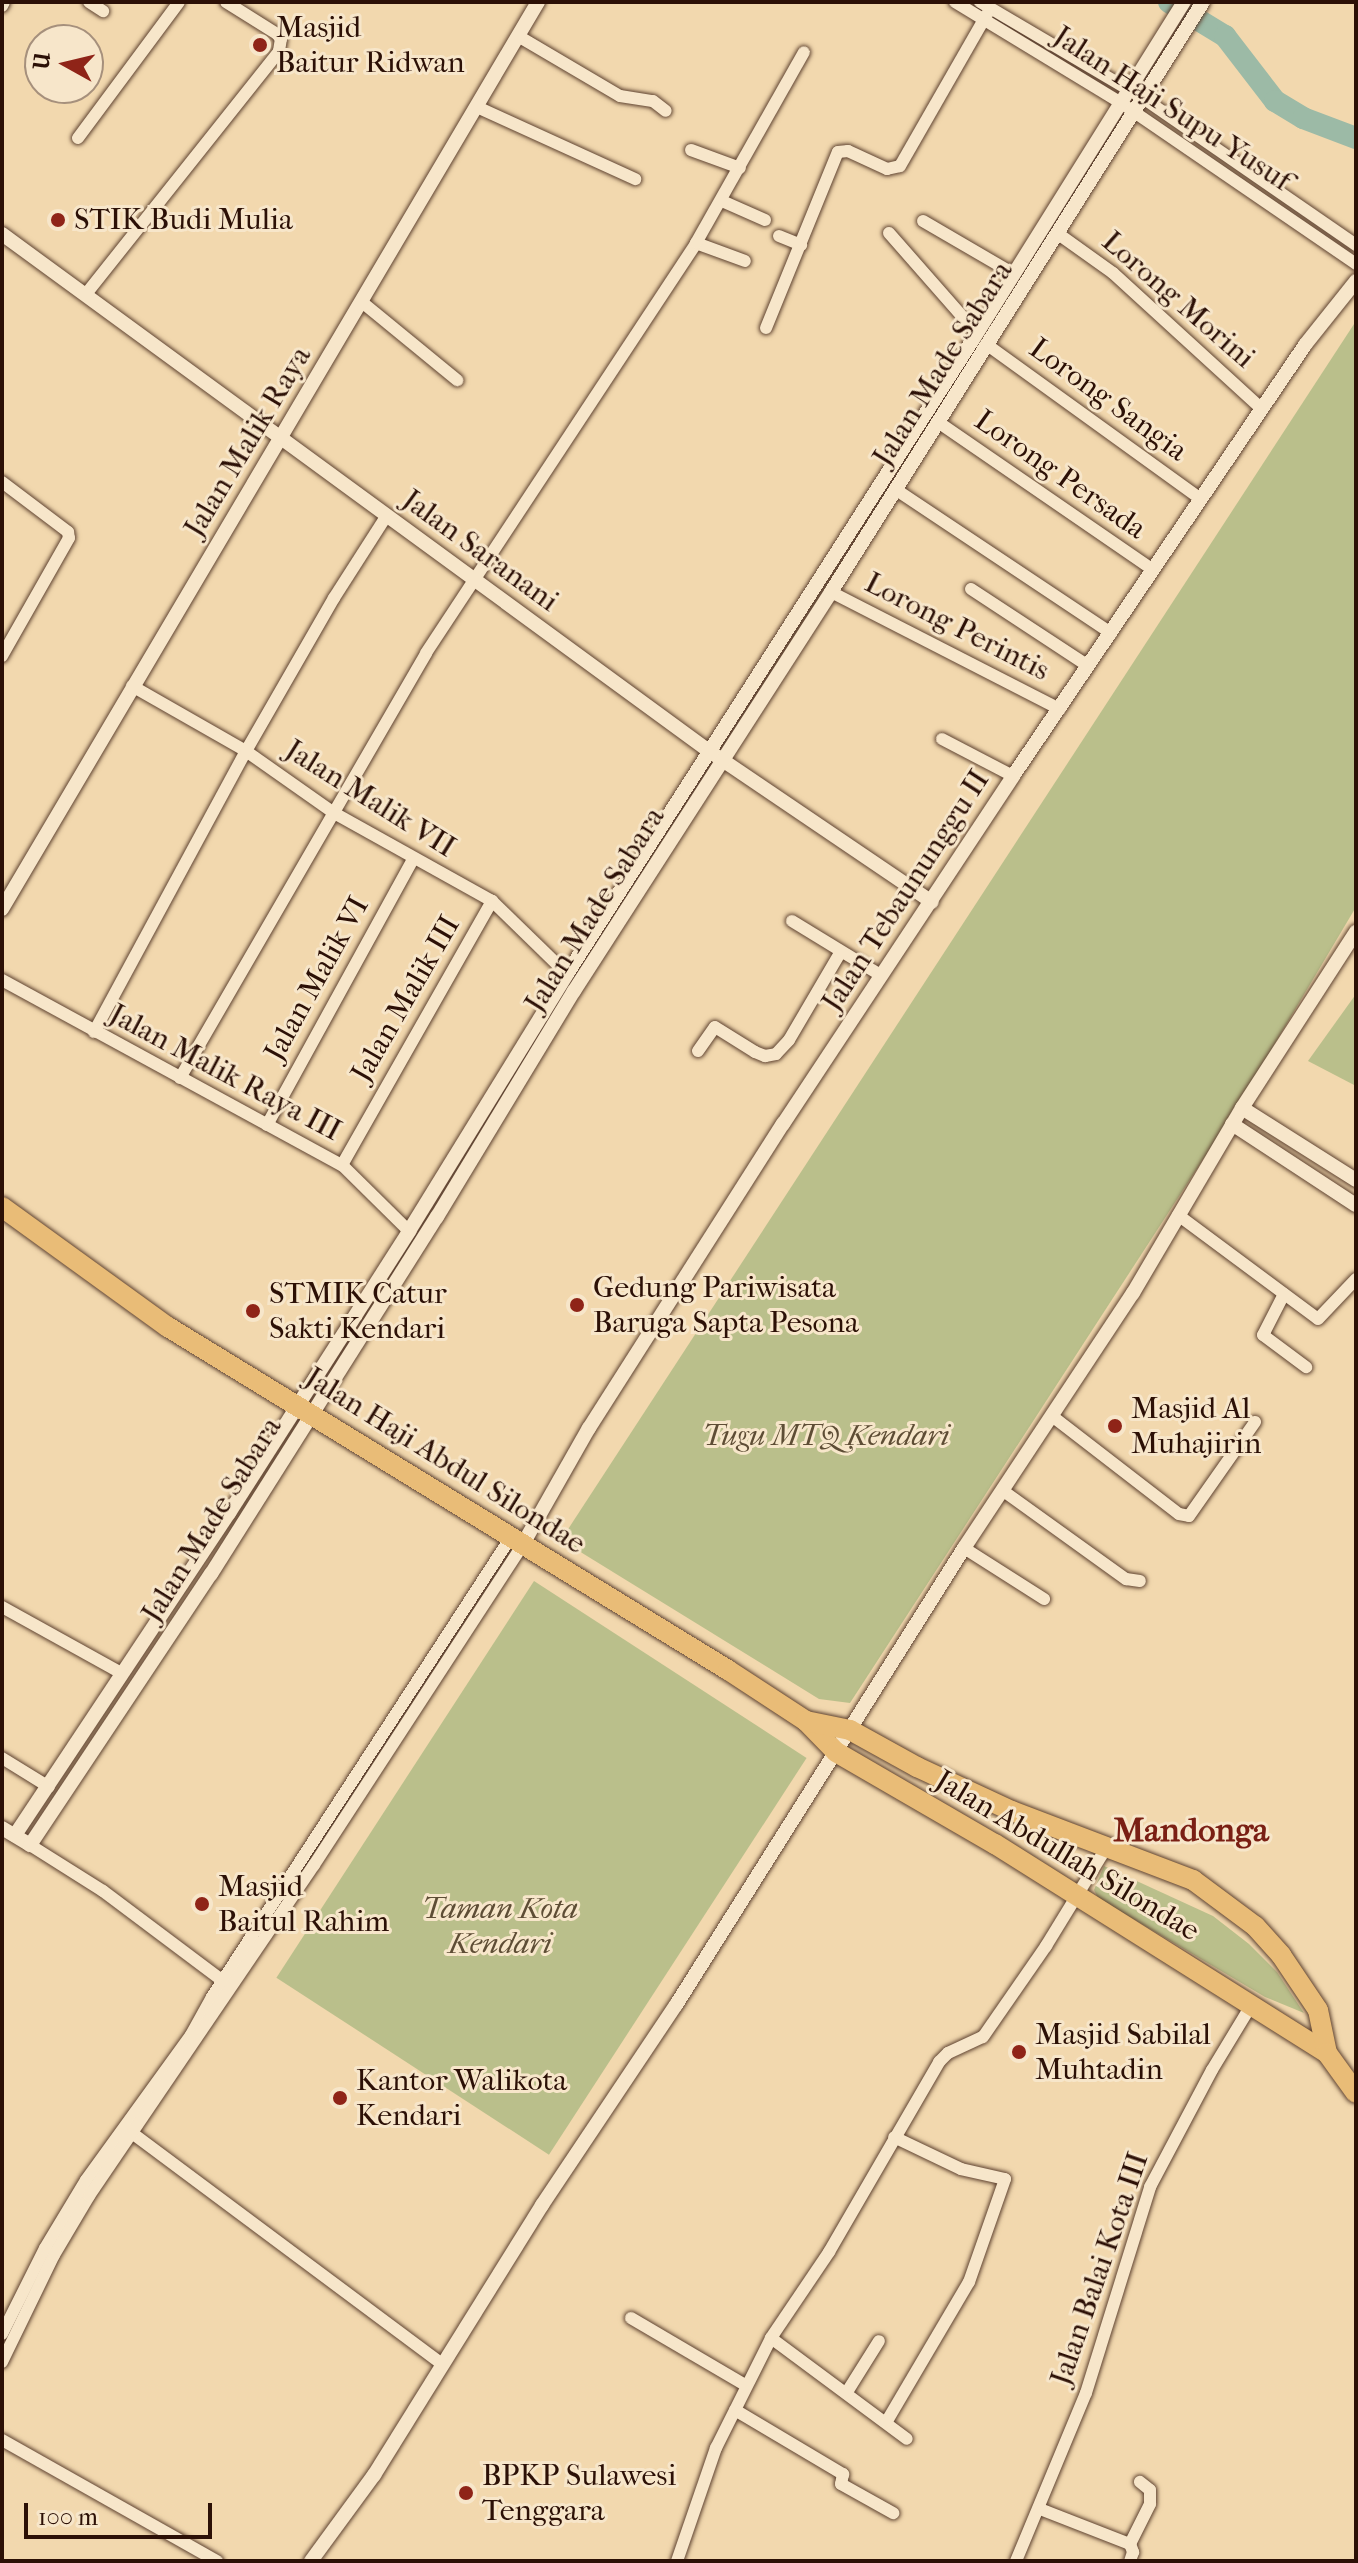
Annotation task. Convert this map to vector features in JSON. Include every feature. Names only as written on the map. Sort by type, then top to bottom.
[{"type":"highway","name":"Jalan Haji Abdul Silondae","points":[[2,1207],[168,1327],[517,1540],[780,1706]]},
{"type":"highway","name":"Jalan Abdullah Silondae","points":[[780,1706],[806,1721],[836,1752],[1076,1894],[1327,2053]]},
{"type":"highway","points":[[806,1721],[850,1730],[987,1800],[1193,1880],[1255,1926],[1318,2010],[1327,2053],[1356,2093]]},
{"type":"highway","points":[[1291,2032],[1318,2010]]},
{"type":"street","points":[[89,2],[103,11]]},
{"type":"street","points":[[78,138],[179,2]]},
{"type":"street","points":[[86,294],[279,51],[281,39],[277,34],[226,2]]},
{"type":"street","name":"Jalan Malik Raya","points":[[2,909],[132,686],[363,303],[538,2]]},
{"type":"street","name":"Jalan Haji Supu Yusuf","points":[[955,2],[985,10],[1125,96],[1143,98],[1356,245]]},
{"type":"street","name":"Jalan Made Sabara","points":[[8,1832],[49,1787],[121,1673],[303,1408],[723,761],[895,489],[1014,274],[1184,2]]},
{"type":"street","name":"Jalan Made Sabara","points":[[981,338],[1057,233],[1203,2]]},
{"type":"street","points":[[766,328],[838,152],[848,151],[887,169],[900,166],[985,10]]},
{"type":"street","points":[[518,36],[620,96],[653,101],[666,111]]},
{"type":"street","points":[[180,1078],[426,653],[696,243],[804,52]]},
{"type":"street","name":"Jalan Haji Supu Yusuf","points":[[1125,96],[1134,112],[1356,264]]},
{"type":"street","points":[[477,107],[635,179]]},
{"type":"street","points":[[691,150],[740,168]]},
{"type":"street","points":[[722,201],[765,220]]},
{"type":"street","points":[[923,221],[1014,274]]},
{"type":"street","name":"Lorong Sangia","points":[[889,233],[981,338],[1201,499]]},
{"type":"street","name":"Lorong Morini","points":[[1057,233],[1113,273],[1262,409]]},
{"type":"street","name":"Jalan Saranani","points":[[2,234],[709,751],[932,902]]},
{"type":"street","points":[[779,236],[801,245]]},
{"type":"street","points":[[696,243],[745,261]]},
{"type":"street","name":"Jalan Tebaununggu II","points":[[517,1540],[1013,776],[1262,409],[1356,281]]},
{"type":"street","points":[[363,303],[457,380]]},
{"type":"street","name":"Jalan Made Sabara","points":[[30,1845],[246,1519],[303,1408],[567,974],[709,751],[936,415]]},
{"type":"street","name":"Lorong Persada","points":[[936,415],[1153,570]]},
{"type":"street","points":[[2,482],[68,532],[69,538],[2,656]]},
{"type":"street","points":[[895,489],[1111,633]]},
{"type":"street","points":[[94,1032],[246,751],[334,598],[387,515]]},
{"type":"street","points":[[971,589],[1088,666]]},
{"type":"street","name":"Lorong Perintis","points":[[831,592],[1060,709]]},
{"type":"street","name":"Jalan Malik VII","points":[[132,686],[246,751],[334,813],[492,901],[567,974]]},
{"type":"street","points":[[942,739],[1013,776]]},
{"type":"street","name":"Jalan Malik VI","points":[[267,1125],[413,859]]},
{"type":"street","name":"Jalan Malik III","points":[[342,1165],[492,901]]},
{"type":"street","points":[[792,921],[882,976]]},
{"type":"street","points":[[311,2561],[374,2475],[441,2363],[669,2017],[964,1548],[1133,1293],[1232,1124],[1356,932]]},
{"type":"street","points":[[698,1051],[715,1027],[755,1052],[769,1056],[776,1054],[789,1040],[840,953]]},
{"type":"street","name":"Jalan Malik Raya III","points":[[2,980],[342,1165],[409,1231]]},
{"type":"street","points":[[1242,1108],[1356,1180]]},
{"type":"street","points":[[1232,1124],[1356,1205]]},
{"type":"street","points":[[1178,1215],[1320,1319],[1356,1279]]},
{"type":"street","points":[[1284,1294],[1263,1335],[1306,1367]]},
{"type":"street","points":[[1052,1416],[1187,1516],[1255,1422]]},
{"type":"street","points":[[1002,1490],[1126,1579],[1140,1581]]},
{"type":"street","points":[[2,2362],[54,2255],[517,1540]]},
{"type":"street","points":[[964,1548],[1044,1599]]},
{"type":"street","points":[[2,1607],[121,1673]]},
{"type":"street","points":[[2,1758],[49,1787]]},
{"type":"street","points":[[8,1832],[103,1891],[227,1984]]},
{"type":"street","points":[[677,2561],[698,2496],[745,2385],[771,2338],[829,2252],[942,2059],[983,2037],[1046,1946],[1106,1848]]},
{"type":"street","points":[[2,2334],[45,2248],[86,2180],[227,1984]]},
{"type":"street","name":"Jalan Balai Kota III","points":[[1016,2561],[1086,2393],[1150,2187],[1212,2070],[1252,2004]]},
{"type":"street","points":[[132,2133],[441,2363]]},
{"type":"street","points":[[887,2421],[969,2282],[1005,2179],[961,2169],[894,2137]]},
{"type":"street","points":[[631,2318],[745,2385]]},
{"type":"street","points":[[771,2338],[887,2421],[907,2439]]},
{"type":"street","points":[[847,2392],[879,2341]]},
{"type":"street","points":[[735,2410],[843,2474],[841,2484],[893,2513]]},
{"type":"street","points":[[2,2440],[217,2561]]},
{"type":"street","points":[[1130,2561],[1133,2552],[1130,2544],[1150,2504],[1150,2490],[1140,2482]]},
{"type":"street","points":[[1040,2509],[1130,2544]]},
{"type":"green space","name":"Tugu MTQ Kendari","points":[[1356,321],[1356,907],[1239,1104],[850,1703],[819,1699],[561,1540]]},
{"type":"green space","points":[[1356,994],[1356,1086],[1308,1061]]},
{"type":"green space","name":"Taman Kota Kendari","points":[[534,1581],[807,1758],[549,2155],[276,1978]]},
{"type":"green space","points":[[1104,1866],[1213,1916],[1249,1944],[1277,1972],[1304,2013],[1265,1997],[1098,1898],[1094,1890]]},
{"type":"waterway","points":[[1169,2],[1225,36],[1275,101],[1303,118],[1356,138]]},
{"type":"place","name":"Masjid Baitur Ridwan","points":[[260,45]]},
{"type":"place","name":"STIK Budi Mulia","points":[[58,220]]},
{"type":"place","name":"Gedung Pariwisata Baruga Sapta Pesona","points":[[577,1305]]},
{"type":"place","name":"STMIK Catur Sakti Kendari","points":[[253,1311]]},
{"type":"place","name":"Masjid Al Muhajirin","points":[[1115,1426]]},
{"type":"place","name":"Masjid Baitul Rahim","points":[[202,1904]]},
{"type":"place","name":"Masjid Sabilal Muhtadin","points":[[1019,2052]]},
{"type":"place","name":"Kantor Walikota Kendari","points":[[340,2098]]},
{"type":"place","name":"BPKP Sulawesi Tenggara","points":[[466,2493]]},
{"type":"district","name":"Mandonga","points":[[1191,1831]]}]
